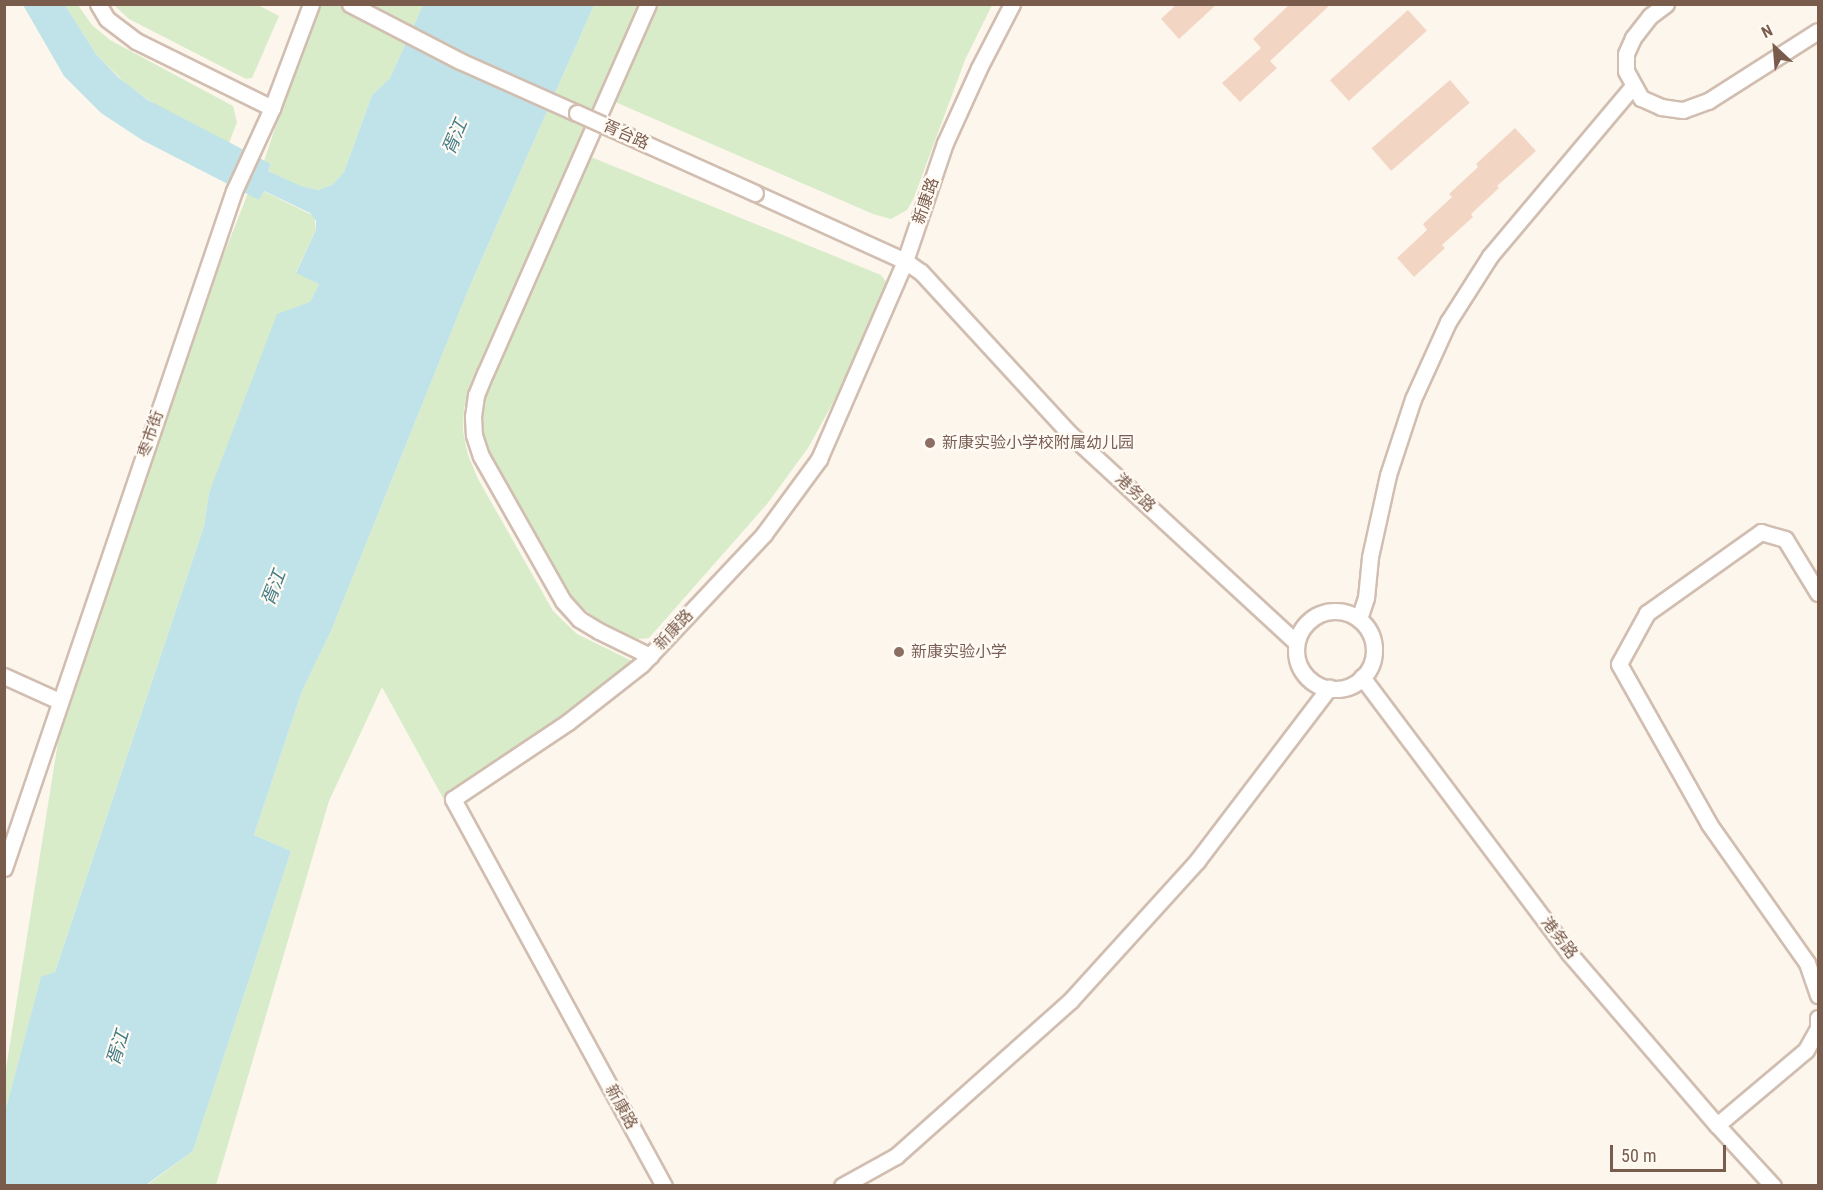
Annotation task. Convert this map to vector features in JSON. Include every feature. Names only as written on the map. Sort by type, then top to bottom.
[{"type":"street","points":[[98,4],[107,19],[136,41],[272,108]]},
{"type":"street","name":"枣市街","points":[[4,868],[234,191],[257,136],[272,108],[311,4]]},
{"type":"street","name":"胥台路","points":[[350,4],[460,61],[905,261]]},
{"type":"street","points":[[648,4],[485,373],[476,395],[473,417],[474,435],[485,466],[563,601],[579,619],[599,632],[650,656]]},
{"type":"street","name":"新康路","points":[[664,1185],[453,799],[568,722],[650,656],[764,534],[819,459],[905,261],[945,143],[979,68],[1012,4]]},
{"type":"street","points":[[1666,4],[1650,16],[1626,54],[1626,71],[1633,87],[1641,98],[1661,107],[1683,110],[1729,89],[1818,31]]},
{"type":"street","points":[[1359,619],[1366,598],[1370,557],[1388,475],[1413,399],[1448,322],[1490,256],[1633,87]]},
{"type":"street","name":"港务路","points":[[905,261],[921,272],[1067,431],[1296,642]]},
{"type":"street","points":[[1818,593],[1785,538],[1761,532],[1647,613],[1619,664],[1709,824],[1807,963],[1818,995]]},
{"type":"street","points":[[1334,610],[1347,612],[1359,619],[1368,629],[1373,641],[1374,654],[1370,667],[1362,677],[1341,688],[1317,685],[1307,677],[1297,661],[1296,642],[1301,630],[1310,619],[1334,610]]},
{"type":"street","points":[[4,676],[59,701]]},
{"type":"street","name":"港务路","points":[[1362,677],[1569,953],[1773,1185]]},
{"type":"street","points":[[842,1185],[896,1156],[1071,1000],[1197,861],[1329,688]]},
{"type":"street","points":[[1718,1125],[1806,1050],[1818,1028],[1818,1018]]},
{"type":"green space","points":[[992,4],[965,60],[913,200],[907,210],[891,219],[873,214],[613,101],[658,5]]},
{"type":"green space","points":[[65,5],[78,5],[92,25],[110,40],[233,106],[237,122],[229,143],[158,106],[128,86],[96,54]]},
{"type":"green space","points":[[114,5],[258,5],[279,16],[252,78],[246,79],[129,19]]},
{"type":"green space","points":[[316,5],[423,5],[390,78],[372,95],[344,172],[332,185],[318,190],[300,186],[268,171],[271,164],[264,161]]},
{"type":"green space","points":[[594,5],[640,5],[471,382],[464,408],[463,431],[468,455],[478,479],[553,611],[577,634],[632,661],[567,714],[443,798],[382,687],[329,801],[216,1185],[146,1186],[193,1151],[291,851],[254,835],[302,691],[331,631],[469,288]]},
{"type":"green space","points":[[586,155],[881,275],[887,283],[888,292],[883,312],[808,448],[767,504],[649,638],[639,639],[623,635],[598,620],[573,600],[561,584],[487,455],[481,439],[481,411],[486,393]]},
{"type":"green space","points":[[263,191],[314,216],[316,230],[296,272],[319,284],[310,302],[305,305],[209,493],[204,526],[55,972],[41,978],[5,1112],[5,1075],[61,723],[222,259],[248,193],[259,199]]},
{"type":"water","name":"胥江","points":[[23,5],[65,5],[96,54],[119,78],[148,100],[271,164],[268,171],[301,186],[318,190],[332,185],[344,172],[372,95],[390,78],[423,5],[594,5],[469,288],[331,631],[302,691],[254,835],[291,851],[193,1151],[146,1185],[5,1186],[5,1112],[41,977],[55,972],[204,526],[209,493],[277,314],[310,302],[319,284],[296,273],[316,230],[316,221],[310,213],[264,191],[259,200],[142,140],[101,113],[64,76]]},
{"type":"building","points":[[1177,4],[1217,4],[1179,39],[1161,19]]},
{"type":"building","points":[[1290,4],[1331,4],[1270,61],[1277,68],[1240,102],[1222,83],[1261,48],[1253,39]]},
{"type":"building","points":[[1408,10],[1427,31],[1349,101],[1330,80]]},
{"type":"building","points":[[1450,80],[1470,103],[1391,171],[1372,148]]},
{"type":"building","points":[[1515,128],[1536,151],[1497,186],[1499,188],[1471,214],[1473,217],[1442,245],[1445,248],[1414,277],[1397,258],[1427,230],[1423,224],[1452,197],[1449,194],[1478,167],[1476,164]]},
{"type":"place","name":"新康实验小学校附属幼儿园","points":[[930,443]]},
{"type":"place","name":"新康实验小学","points":[[899,652]]}]
